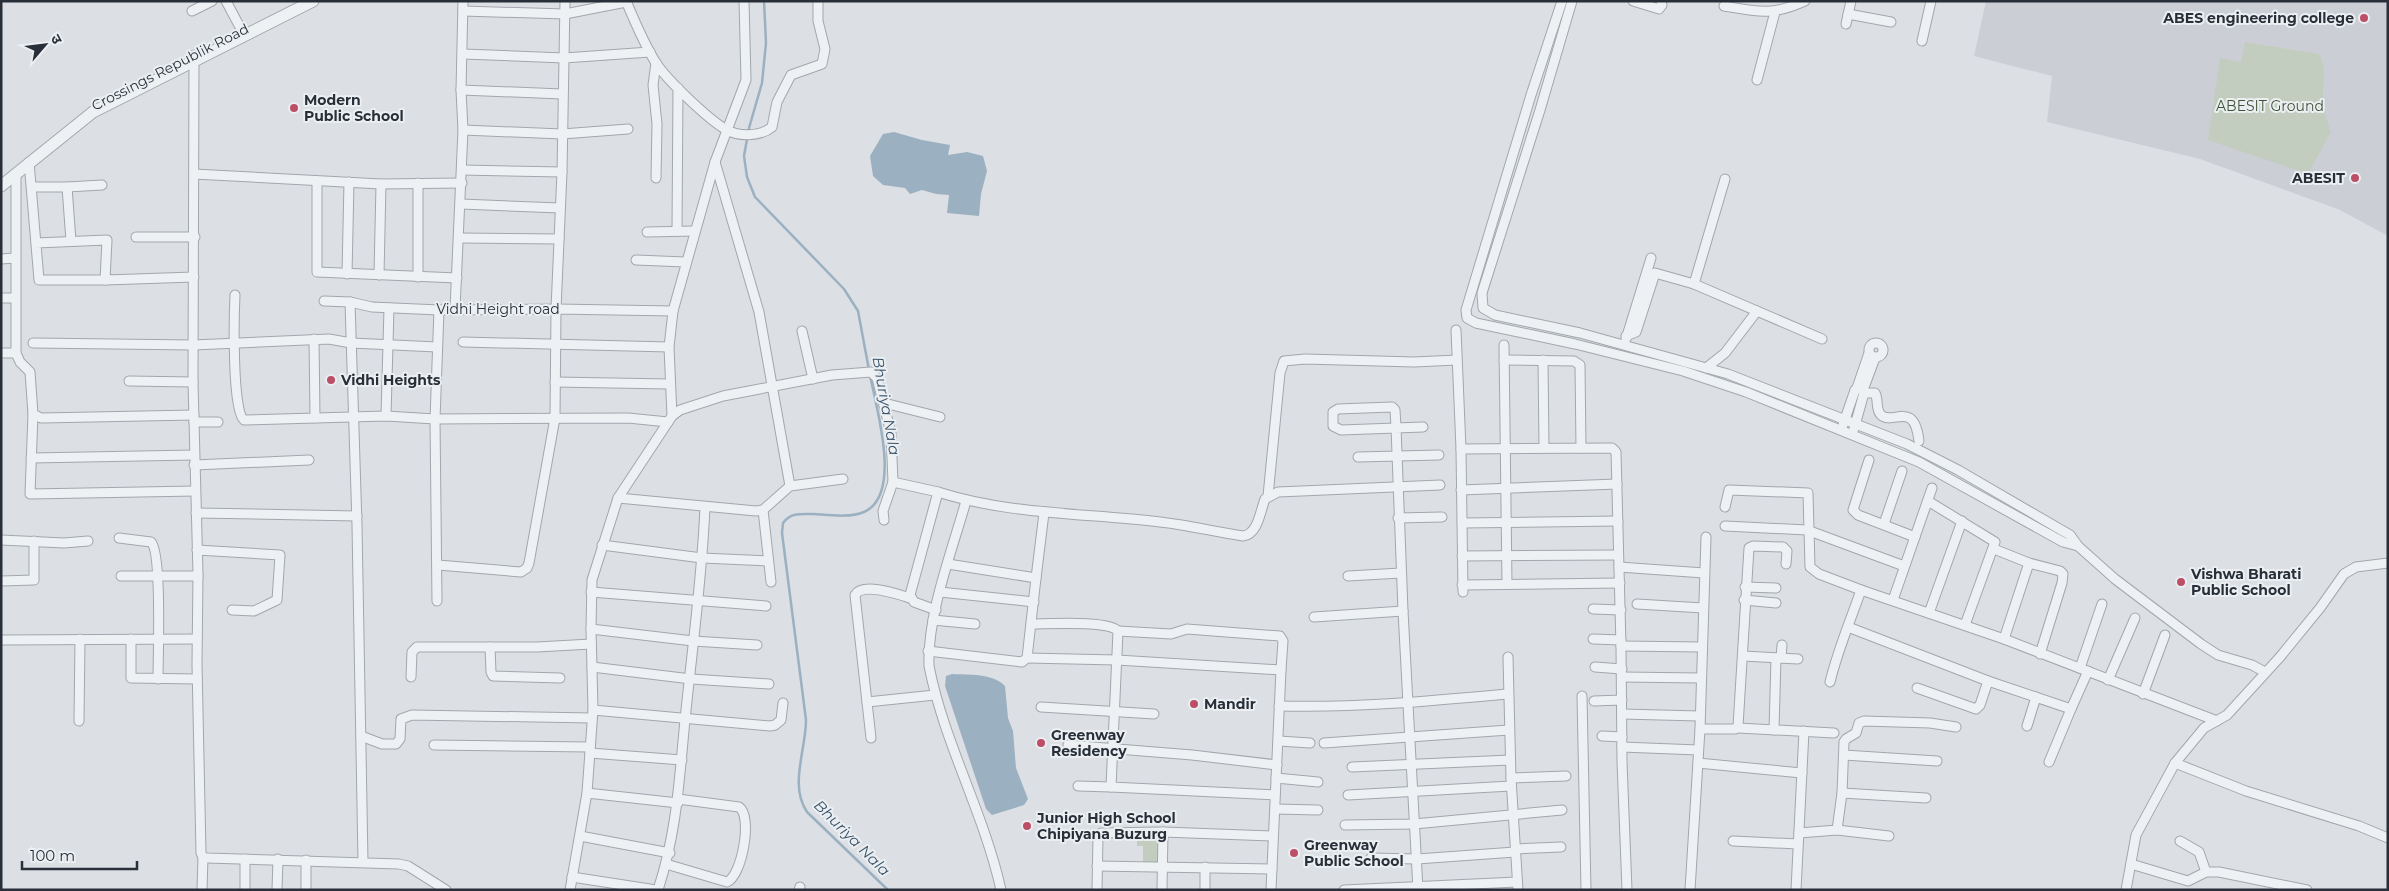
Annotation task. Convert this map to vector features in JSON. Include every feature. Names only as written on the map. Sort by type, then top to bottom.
[{"type":"street","points":[[192,11],[212,1]]},
{"type":"street","points":[[226,1],[242,31]]},
{"type":"street","name":"Crossings Republik Road","points":[[1,178],[76,115],[97,101],[194,58],[298,1]]},
{"type":"street","points":[[1,186],[93,112],[194,58],[313,1]]},
{"type":"street","points":[[455,309],[462,183],[463,130],[461,90],[463,1]]},
{"type":"street","points":[[438,565],[521,572],[527,568],[555,418],[556,309],[562,172],[565,1]]},
{"type":"street","points":[[670,419],[669,347],[673,311],[715,162],[746,80],[744,1]]},
{"type":"street","points":[[463,11],[565,14],[626,2],[656,62],[678,88],[726,130],[746,134],[763,133],[772,127],[777,102],[790,75],[822,64],[825,49],[818,21],[818,1]]},
{"type":"street","points":[[1562,1],[1466,310],[1468,318],[1472,321],[1503,329],[1623,356],[1724,384],[1919,462],[2064,542],[2078,546]]},
{"type":"street","points":[[1572,1],[1482,293],[1483,308],[1487,312],[1503,317],[1626,340],[1728,374],[1907,444],[1958,470],[2070,536],[2078,546],[2115,579],[2201,644],[2218,654],[2252,665],[2265,672]]},
{"type":"street","points":[[1633,1],[1658,9],[1662,5],[1661,1]]},
{"type":"street","points":[[1724,6],[1754,11],[1776,12],[1805,1]]},
{"type":"street","points":[[1850,1],[1847,19],[1891,22]]},
{"type":"street","points":[[1922,41],[1931,1]]},
{"type":"street","points":[[1757,80],[1776,12]]},
{"type":"street","points":[[463,54],[564,58],[650,52]]},
{"type":"street","points":[[194,58],[195,237],[193,382],[198,576],[199,828],[202,857],[202,890]]},
{"type":"street","points":[[656,62],[653,85],[657,124],[656,178]]},
{"type":"street","points":[[677,231],[678,88]]},
{"type":"street","points":[[461,90],[562,94]]},
{"type":"street","points":[[463,130],[562,134],[628,129]]},
{"type":"street","points":[[1517,144],[1528,147]]},
{"type":"street","points":[[29,162],[39,280],[194,277]]},
{"type":"street","points":[[715,162],[759,312],[774,387],[790,486]]},
{"type":"street","points":[[462,170],[562,172]]},
{"type":"street","points":[[16,174],[16,353],[20,362],[30,372],[33,414],[30,494],[195,491]]},
{"type":"street","points":[[194,174],[381,184],[462,183]]},
{"type":"street","points":[[1694,284],[1725,179]]},
{"type":"street","points":[[317,181],[316,270],[320,274],[457,278]]},
{"type":"street","points":[[347,274],[349,182]]},
{"type":"street","points":[[418,183],[418,277]]},
{"type":"street","points":[[379,275],[381,184]]},
{"type":"street","points":[[32,187],[102,185]]},
{"type":"street","points":[[67,187],[71,241]]},
{"type":"street","points":[[461,204],[560,208]]},
{"type":"street","points":[[648,232],[694,231]]},
{"type":"street","points":[[136,236],[195,237]]},
{"type":"street","points":[[460,238],[559,239]]},
{"type":"street","points":[[36,243],[107,240],[105,280]]},
{"type":"street","points":[[1,259],[15,258]]},
{"type":"street","points":[[1623,356],[1626,340],[1651,258]]},
{"type":"street","points":[[636,260],[686,262]]},
{"type":"street","points":[[1626,340],[1636,332],[1655,273],[1694,284],[1822,339]]},
{"type":"street","points":[[234,295],[236,383],[241,418],[248,420],[355,419],[386,416],[435,419],[670,419]]},
{"type":"street","points":[[1,298],[15,298]]},
{"type":"street","name":"Vidhi Height road","points":[[324,301],[350,302],[389,308],[439,310],[673,311]]},
{"type":"street","points":[[350,302],[355,419],[363,862]]},
{"type":"street","points":[[386,416],[389,308]]},
{"type":"street","points":[[438,601],[435,419],[439,310]]},
{"type":"street","points":[[1706,368],[1725,353],[1757,311]]},
{"type":"street","points":[[1503,317],[1503,329]]},
{"type":"street","points":[[1456,330],[1461,449],[1463,588],[1508,584],[1620,583]]},
{"type":"street","points":[[802,331],[813,379]]},
{"type":"street","points":[[314,339],[315,418]]},
{"type":"street","points":[[33,343],[193,345],[329,339],[351,343],[437,347]]},
{"type":"street","points":[[464,342],[556,346],[669,347]]},
{"type":"street","points":[[1504,345],[1508,584]]},
{"type":"street","points":[[1,353],[16,353]]},
{"type":"street","points":[[1852,436],[1872,355]]},
{"type":"street","points":[[893,482],[938,492],[966,501],[1044,513],[1161,522],[1243,536],[1252,533],[1268,496],[1280,373],[1284,361],[1305,359],[1414,362],[1458,360]]},
{"type":"street","points":[[1504,360],[1574,361],[1580,365],[1581,448]]},
{"type":"street","points":[[1543,360],[1544,448]]},
{"type":"street","points":[[570,890],[587,793],[592,714],[591,592],[602,546],[618,498],[670,419],[704,401],[813,379],[871,372],[877,378],[893,444],[893,482],[883,511],[884,520]]},
{"type":"street","points":[[1724,384],[1728,374]]},
{"type":"street","points":[[129,380],[193,382]]},
{"type":"street","points":[[555,382],[669,384]]},
{"type":"street","points":[[1841,432],[1845,420],[1862,390]]},
{"type":"street","points":[[1862,390],[1875,393],[1878,398],[1878,409],[1884,417],[1890,418],[1904,415],[1908,417],[1915,426],[1919,441]]},
{"type":"street","points":[[884,403],[940,417]]},
{"type":"street","points":[[1418,889],[1398,518],[1398,455],[1396,427],[1395,410],[1392,407],[1338,409],[1332,414],[1333,426],[1338,429],[1396,427],[1423,427]]},
{"type":"street","points":[[33,414],[41,418],[194,419],[218,422]]},
{"type":"street","points":[[1461,449],[1581,448],[1614,450],[1620,583],[1622,747],[1627,890]]},
{"type":"street","points":[[31,458],[194,455]]},
{"type":"street","points":[[1358,457],[1439,455]]},
{"type":"street","points":[[194,465],[309,460]]},
{"type":"street","points":[[1869,460],[1853,510],[1858,515],[1915,537]]},
{"type":"street","points":[[1884,524],[1902,471]]},
{"type":"street","points":[[618,498],[705,507],[763,510],[790,486],[843,479]]},
{"type":"street","points":[[1461,490],[1617,484]]},
{"type":"street","points":[[1268,496],[1278,492],[1440,485]]},
{"type":"street","points":[[1893,600],[1932,488]]},
{"type":"street","points":[[1725,507],[1729,490],[1808,494],[1807,530],[1810,567],[1813,571],[1861,590],[2004,639],[2217,721]]},
{"type":"street","points":[[910,598],[938,492]]},
{"type":"street","points":[[966,501],[933,620],[928,651],[929,666],[935,695],[952,749],[989,843],[1001,890]]},
{"type":"street","points":[[1928,501],[1992,538],[1995,542],[1966,625]]},
{"type":"street","points":[[572,877],[657,890],[670,853],[678,801],[685,719],[691,679],[705,507]]},
{"type":"street","points":[[763,510],[772,582]]},
{"type":"street","points":[[196,513],[357,516]]},
{"type":"street","points":[[1027,658],[1044,513]]},
{"type":"street","points":[[1398,518],[1442,517]]},
{"type":"street","points":[[1929,614],[1962,521]]},
{"type":"street","points":[[1462,523],[1618,522]]},
{"type":"street","points":[[1725,526],[1807,530],[1904,566]]},
{"type":"street","points":[[1690,890],[1700,730],[1700,678],[1706,537]]},
{"type":"street","points":[[119,538],[146,541],[154,544],[157,578],[158,679]]},
{"type":"street","points":[[1,540],[88,541]]},
{"type":"street","points":[[1,582],[34,580],[34,541]]},
{"type":"street","points":[[602,546],[702,558],[768,562]]},
{"type":"street","points":[[1738,728],[1748,551],[1750,547],[1785,548],[1786,564]]},
{"type":"street","points":[[1994,548],[2029,563],[2060,571],[2064,578],[2040,654]]},
{"type":"street","points":[[197,550],[280,555],[277,600],[254,611],[232,610]]},
{"type":"street","points":[[1462,556],[1618,555]]},
{"type":"street","points":[[2004,639],[2029,563]]},
{"type":"street","points":[[2126,890],[2136,835],[2174,763],[2198,735],[2227,715],[2293,642],[2344,574],[2356,567],[2388,563]]},
{"type":"street","points":[[948,564],[1036,578]]},
{"type":"street","points":[[1619,567],[1704,573]]},
{"type":"street","points":[[1348,576],[1401,573]]},
{"type":"street","points":[[121,576],[157,578],[198,576]]},
{"type":"street","points":[[1746,587],[1776,588]]},
{"type":"street","points":[[871,738],[856,593],[860,590],[882,591],[910,598],[914,602],[936,610]]},
{"type":"street","points":[[1830,682],[1837,650],[1848,627],[1861,590]]},
{"type":"street","points":[[591,592],[766,606]]},
{"type":"street","points":[[940,592],[1034,602]]},
{"type":"street","points":[[1744,600],[1776,604]]},
{"type":"street","points":[[1637,604],[1703,608]]},
{"type":"street","points":[[2049,762],[2071,710],[2102,604]]},
{"type":"street","points":[[1594,609],[1620,610]]},
{"type":"street","points":[[1314,616],[1403,612]]},
{"type":"street","points":[[2108,680],[2135,618]]},
{"type":"street","points":[[933,620],[975,624]]},
{"type":"street","points":[[1031,624],[1098,625],[1114,627],[1118,631],[1171,634],[1187,629],[1280,636],[1283,641],[1271,890]]},
{"type":"street","points":[[1848,627],[1988,681],[2071,710]]},
{"type":"street","points":[[591,629],[693,641],[757,645]]},
{"type":"street","points":[[1111,787],[1111,750],[1118,631]]},
{"type":"street","points":[[2143,694],[2165,635]]},
{"type":"street","points":[[79,721],[80,639]]},
{"type":"street","points":[[131,639],[131,678],[197,679]]},
{"type":"street","points":[[1,640],[197,639]]},
{"type":"street","points":[[1593,639],[1621,643],[1701,647]]},
{"type":"street","points":[[411,677],[412,652],[414,648],[591,644]]},
{"type":"street","points":[[1774,730],[1779,658],[1782,645]]},
{"type":"street","points":[[490,647],[491,672],[494,676],[560,678]]},
{"type":"street","points":[[928,651],[1022,662],[1027,658],[1117,660],[1281,670]]},
{"type":"street","points":[[1743,656],[1798,659]]},
{"type":"street","points":[[1344,890],[1517,886],[1510,760],[1508,657]]},
{"type":"street","points":[[592,667],[691,679],[769,684]]},
{"type":"street","points":[[1595,667],[1622,673],[1700,678]]},
{"type":"street","points":[[1918,688],[1976,709],[1980,705],[1988,681]]},
{"type":"street","points":[[1279,706],[1314,707],[1408,703],[1508,694]]},
{"type":"street","points":[[867,702],[935,695]]},
{"type":"street","points":[[1582,696],[1586,890]]},
{"type":"street","points":[[2027,726],[2036,697]]},
{"type":"street","points":[[1594,701],[1622,700]]},
{"type":"street","points":[[361,736],[382,744],[396,744],[400,738],[402,720],[412,715],[592,714],[775,725],[781,720],[783,703]]},
{"type":"street","points":[[1041,707],[1154,714]]},
{"type":"street","points":[[1622,714],[1699,716]]},
{"type":"street","points":[[1837,830],[1842,793],[1844,740],[1855,735],[1861,721],[1930,723],[1956,727]]},
{"type":"street","points":[[1700,730],[1738,728],[1834,733]]},
{"type":"street","points":[[1324,743],[1509,730]]},
{"type":"street","points":[[1796,890],[1804,731]]},
{"type":"street","points":[[1602,736],[1622,736]]},
{"type":"street","points":[[1278,741],[1310,742]]},
{"type":"street","points":[[434,745],[590,750],[682,760]]},
{"type":"street","points":[[1068,745],[1111,750],[1192,755],[1277,765]]},
{"type":"street","points":[[1622,747],[1698,750]]},
{"type":"street","points":[[1844,755],[1937,761]]},
{"type":"street","points":[[1352,767],[1410,766],[1510,760]]},
{"type":"street","points":[[1698,763],[1802,773]]},
{"type":"street","points":[[2174,763],[2246,791],[2359,826],[2388,838]]},
{"type":"street","points":[[1348,795],[1413,792],[1566,776]]},
{"type":"street","points":[[1276,778],[1318,782]]},
{"type":"street","points":[[1078,786],[1275,795]]},
{"type":"street","points":[[587,793],[739,807],[743,810],[745,818],[742,854],[732,878],[727,882],[666,864]]},
{"type":"street","points":[[1842,793],[1926,798]]},
{"type":"street","points":[[1275,809],[1318,810]]},
{"type":"street","points":[[1345,825],[1414,824],[1513,813],[1562,810]]},
{"type":"street","points":[[1799,833],[1837,830],[1889,836]]},
{"type":"street","points":[[1097,890],[1098,836],[1101,833],[1163,832],[1273,836]]},
{"type":"street","points":[[1162,890],[1164,868],[1163,832]]},
{"type":"street","points":[[580,836],[670,853]]},
{"type":"street","points":[[1733,841],[1798,844]]},
{"type":"street","points":[[2180,841],[2199,852],[2206,872]]},
{"type":"street","points":[[1371,858],[1417,859],[1561,847]]},
{"type":"street","points":[[202,857],[363,862],[408,866],[446,890]]},
{"type":"street","points":[[245,859],[245,890]]},
{"type":"street","points":[[277,890],[278,859]]},
{"type":"street","points":[[306,860],[306,890]]},
{"type":"street","points":[[2131,864],[2188,881],[2206,872],[2219,872],[2307,890]]},
{"type":"street","points":[[1098,866],[1272,869]]},
{"type":"street","points":[[1205,868],[1205,890]]},
{"type":"shaded area","points":[[1986,1],[2388,1],[2388,236],[2340,210],[2200,159],[2047,122],[2052,76],[1974,56]]},
{"type":"green space","name":"ABESIT Ground","points":[[2245,42],[2319,54],[2322,60],[2324,71],[2323,105],[2331,132],[2308,174],[2208,140],[2220,58],[2241,62]]},
{"type":"green space","points":[[1161,833],[1161,864],[1143,862],[1143,846],[1137,846],[1137,834]]},
{"type":"water","points":[[894,132],[950,145],[948,155],[967,152],[983,156],[987,171],[981,194],[979,216],[947,213],[949,195],[922,190],[910,194],[905,188],[883,185],[873,176],[870,156],[883,134]]},
{"type":"water","points":[[952,674],[987,677],[1005,686],[1008,718],[1013,731],[1016,768],[1028,799],[1024,805],[992,815],[986,809],[945,686],[946,676]]},
{"type":"waterway","name":"Bhuriya Nala","points":[[764,1],[766,43],[762,83],[749,128],[744,156],[747,177],[755,197],[844,289],[858,311],[869,370]]},
{"type":"waterway","name":"Bhuriya Nala","points":[[870,375],[881,428],[885,470],[882,488],[876,503],[864,512],[852,515],[793,515],[783,523],[782,533],[806,720],[799,779],[799,791],[802,802],[807,812],[888,890]]},
{"type":"place","name":"ABES engineering college","points":[[2364,18]]},
{"type":"place","name":"Modern Public School","points":[[294,108]]},
{"type":"place","name":"ABESIT","points":[[2355,178]]},
{"type":"place","name":"Vidhi Heights","points":[[331,380]]},
{"type":"place","name":"Vishwa Bharati Public School","points":[[2181,582]]},
{"type":"place","name":"Mandir","points":[[1194,704]]},
{"type":"place","name":"Greenway Residency","points":[[1041,743]]},
{"type":"place","name":"Junior High School Chipiyana Buzurg","points":[[1027,826]]},
{"type":"place","name":"Greenway Public School","points":[[1294,853]]}]
